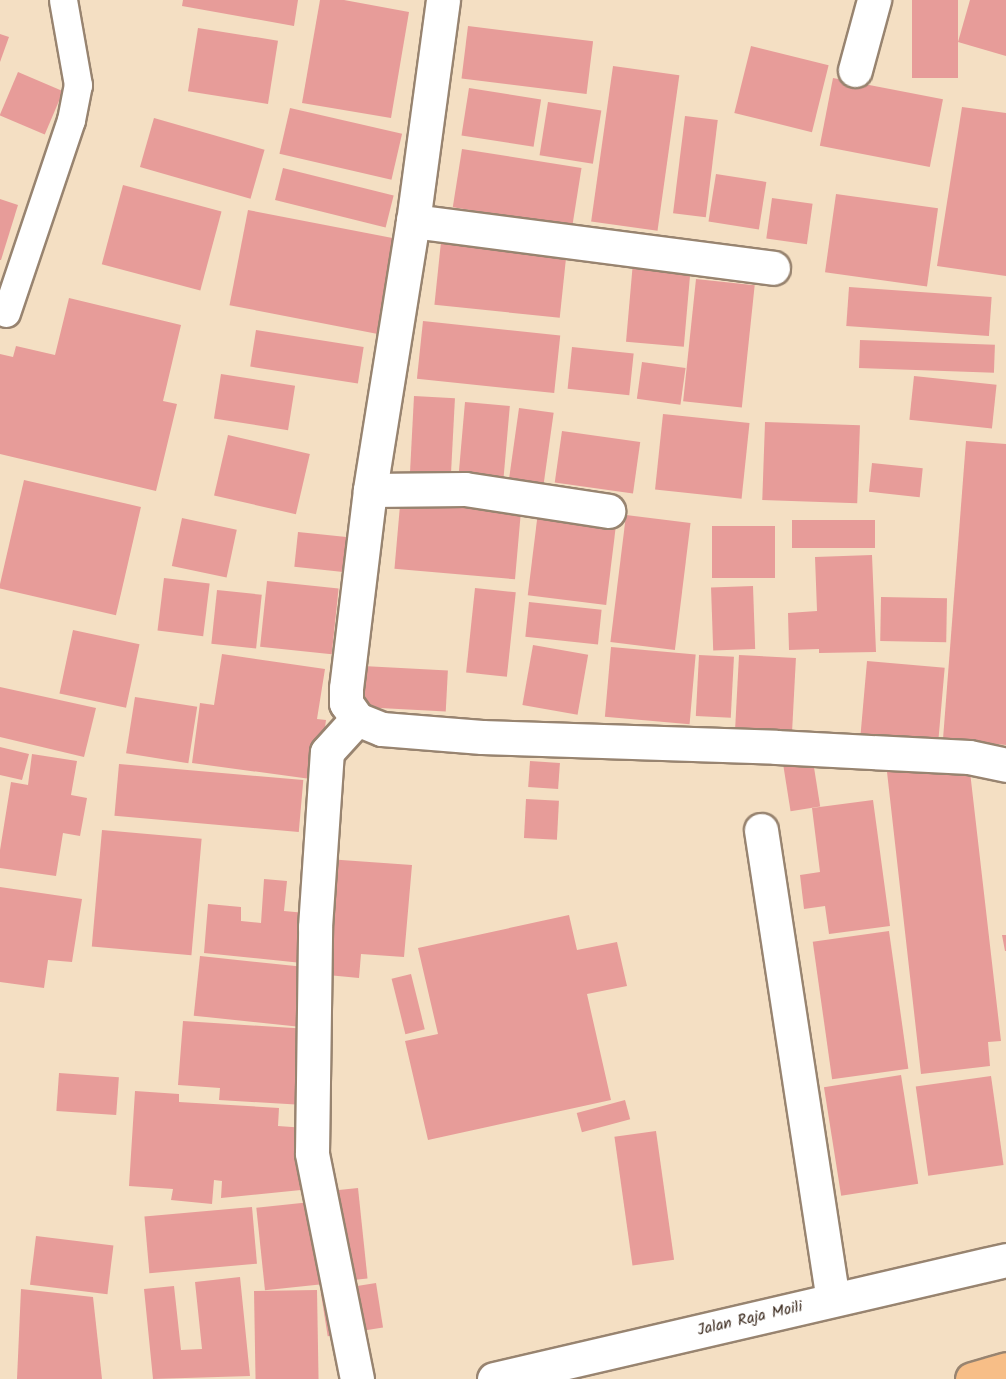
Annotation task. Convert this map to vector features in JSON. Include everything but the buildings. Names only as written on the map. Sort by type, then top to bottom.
[{"type":"main road","points":[[972,1379],[1006,1369]]},
{"type":"street","points":[[443,0],[413,221],[370,490],[346,688],[346,703],[357,719],[382,729],[482,737],[776,747],[969,757],[1006,765]]},
{"type":"street","points":[[855,70],[874,0]]},
{"type":"street","points":[[413,221],[773,268]]},
{"type":"street","points":[[370,490],[465,489],[608,511]]},
{"type":"street","points":[[357,719],[327,752],[315,927],[312,1153],[357,1379]]},
{"type":"street","points":[[761,830],[833,1300]]},
{"type":"street","name":"Jalan Raja Moili","points":[[494,1379],[1006,1260]]},
{"type":"lane","points":[[6,313],[71,120],[78,85],[63,0]]}]
